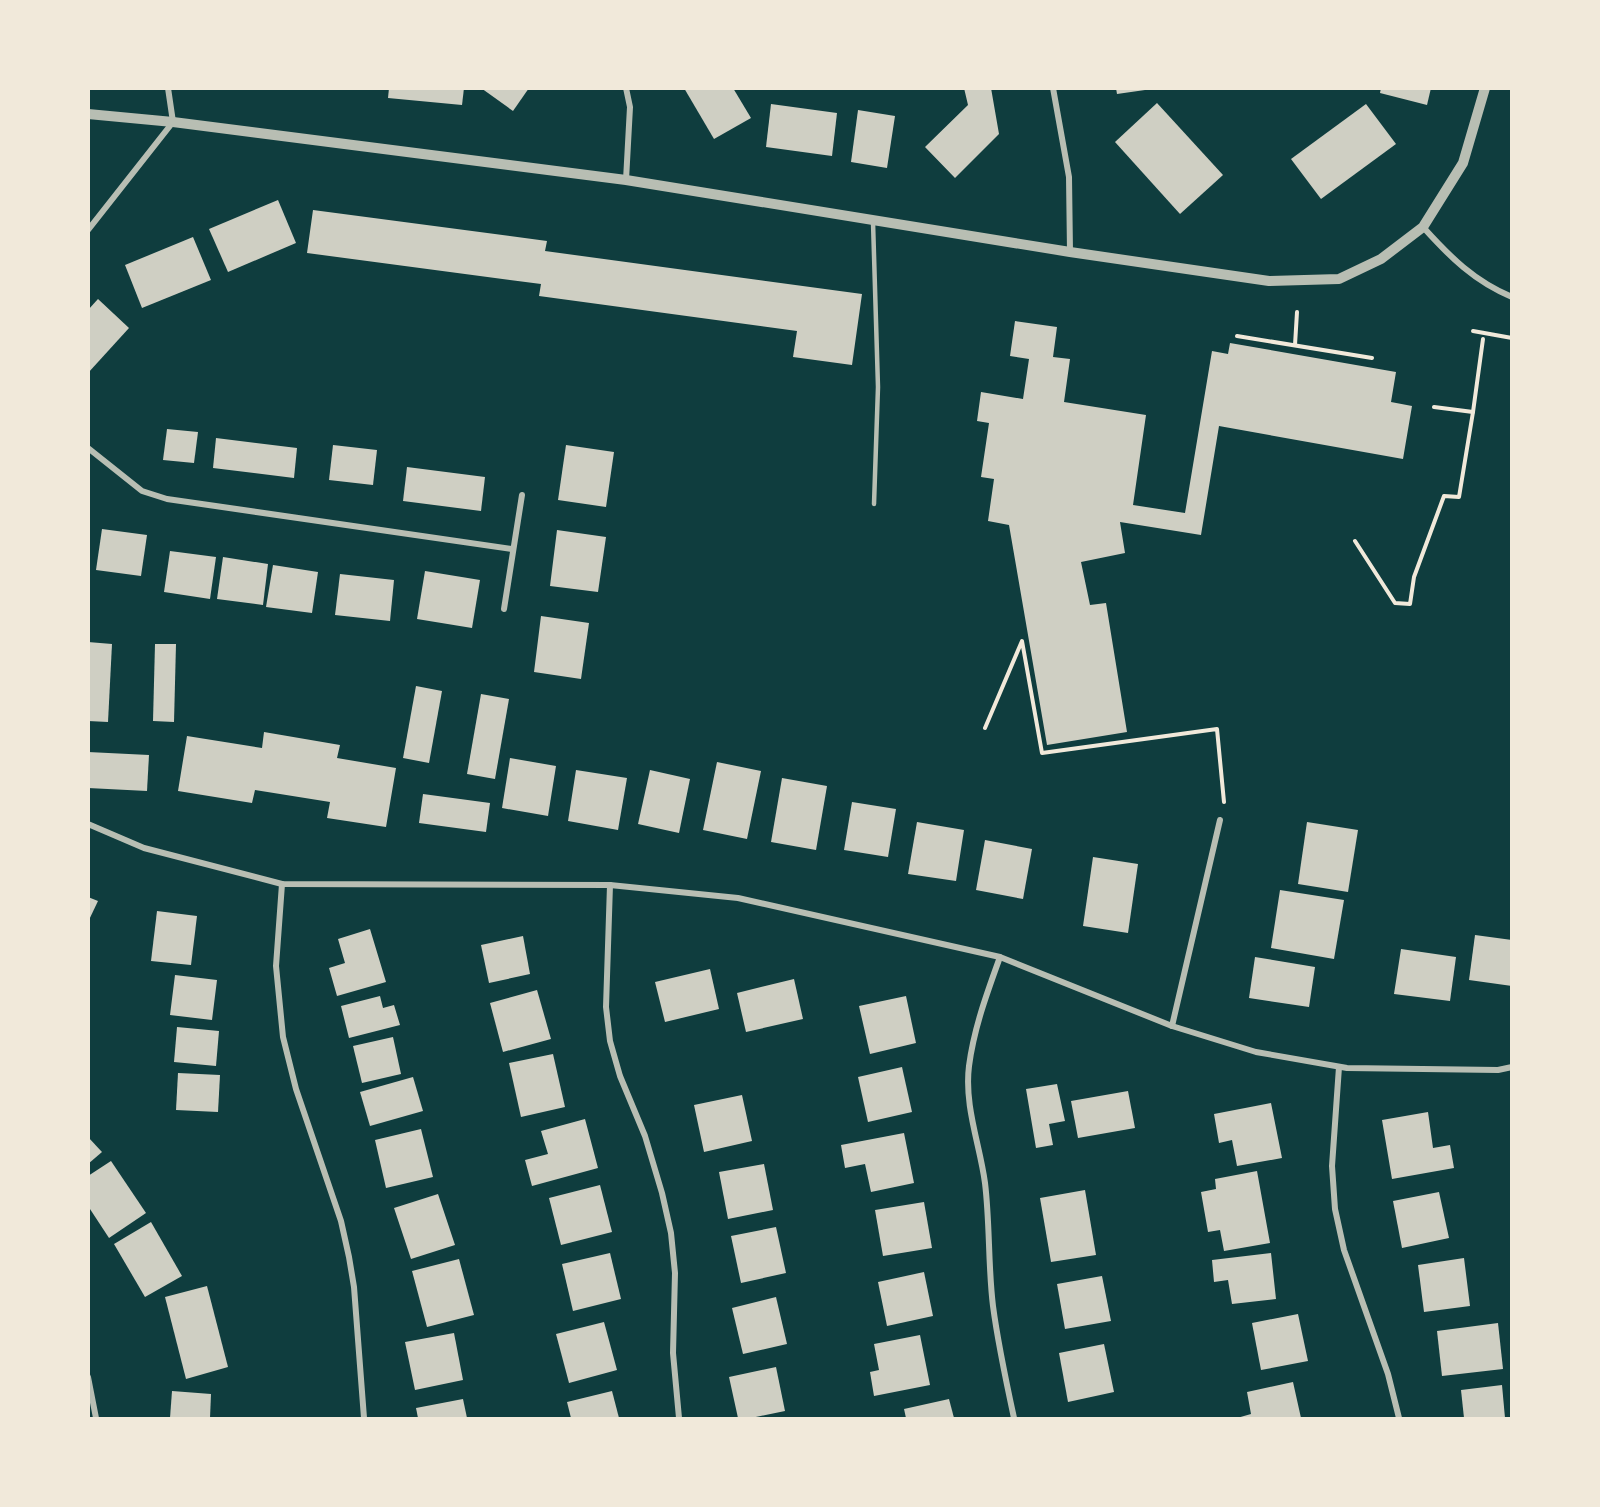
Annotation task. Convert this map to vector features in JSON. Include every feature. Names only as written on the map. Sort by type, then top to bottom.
[{"type":"street","points":[[88,230],[173,122],[168,88]]},
{"type":"street","points":[[626,88],[630,107],[626,180]]},
{"type":"street","points":[[1053,88],[1069,177],[1071,252]]},
{"type":"street","points":[[88,114],[173,122],[626,180],[1071,252],[1269,281],[1339,279],[1381,259],[1423,227],[1463,163],[1485,88]]},
{"type":"street","points":[[1423,227],[1454,261],[1492,289],[1512,297]]},
{"type":"street","points":[[88,448],[142,491],[166,499],[512,549]]},
{"type":"street","points":[[504,609],[522,495]]},
{"type":"street","points":[[1172,1026],[1220,820]]},
{"type":"street","points":[[88,824],[144,848],[282,884],[610,885],[738,898],[1000,957],[1172,1026],[1256,1052],[1339,1067],[1498,1070],[1512,1067]]},
{"type":"street","points":[[282,884],[276,966],[283,1037],[296,1089],[341,1221],[349,1257],[354,1287],[364,1419]]},
{"type":"street","points":[[610,885],[607,1018],[610,1041],[620,1076],[645,1136],[662,1193],[670,1233],[675,1273],[673,1353],[679,1419]]},
{"type":"street","points":[[1000,957],[978,1017],[969,1068],[969,1103],[984,1176],[988,1209],[993,1305],[1014,1419]]},
{"type":"street","points":[[1339,1067],[1332,1166],[1335,1209],[1344,1250],[1388,1374],[1399,1419]]},
{"type":"street","points":[[88,1377],[96,1419]]},
{"type":"lane","points":[[873,220],[878,387],[874,504]]},
{"type":"path","points":[[1294,345],[1297,312]]},
{"type":"path","points":[[1473,330],[1512,338]]},
{"type":"path","points":[[1237,336],[1372,358]]},
{"type":"path","points":[[1355,541],[1395,603],[1410,604],[1414,577],[1444,496],[1459,497],[1483,339]]},
{"type":"path","points":[[1434,407],[1473,412]]},
{"type":"path","points":[[985,728],[1022,641],[1042,753],[1217,729],[1224,802]]},
{"type":"building","points":[[389,88],[464,88],[462,105],[388,98]]},
{"type":"building","points":[[481,88],[529,88],[513,111]]},
{"type":"building","points":[[684,88],[733,88],[751,118],[714,139]]},
{"type":"building","points":[[964,88],[991,88],[999,134],[955,178],[925,147],[968,105]]},
{"type":"building","points":[[1116,88],[1145,88],[1145,90],[1117,94]]},
{"type":"building","points":[[1381,88],[1431,88],[1427,105],[1380,93]]},
{"type":"building","points":[[1157,103],[1223,175],[1180,214],[1115,142]]},
{"type":"building","points":[[771,104],[837,113],[832,156],[766,147]]},
{"type":"building","points":[[1366,104],[1396,144],[1321,199],[1291,159]]},
{"type":"building","points":[[858,110],[895,116],[887,168],[851,162]]},
{"type":"building","points":[[278,200],[296,243],[228,272],[209,229]]},
{"type":"building","points":[[313,210],[547,241],[545,251],[862,294],[852,365],[793,357],[797,331],[539,296],[541,284],[307,253]]},
{"type":"building","points":[[193,237],[211,280],[142,308],[125,265]]},
{"type":"building","points":[[98,299],[129,328],[88,373],[88,310]]},
{"type":"building","points":[[1015,321],[1057,327],[1053,357],[1070,359],[1064,402],[1146,415],[1133,505],[1185,513],[1212,351],[1228,354],[1230,343],[1396,372],[1391,402],[1412,406],[1403,459],[1219,426],[1201,535],[1120,522],[1125,553],[1081,562],[1090,605],[1106,603],[1127,732],[1047,745],[1009,525],[988,521],[994,479],[981,477],[989,423],[977,421],[981,392],[1023,399],[1029,359],[1010,356]]},
{"type":"building","points":[[167,429],[198,432],[194,463],[163,460]]},
{"type":"building","points":[[216,438],[297,448],[294,478],[213,468]]},
{"type":"building","points":[[333,445],[377,450],[373,485],[329,480]]},
{"type":"building","points":[[566,445],[614,452],[606,507],[558,500]]},
{"type":"building","points":[[407,467],[485,477],[481,511],[403,501]]},
{"type":"building","points":[[102,529],[147,535],[141,576],[96,570]]},
{"type":"building","points":[[557,530],[606,537],[598,592],[550,586]]},
{"type":"building","points":[[170,551],[216,557],[210,599],[164,592]]},
{"type":"building","points":[[223,557],[268,564],[263,605],[217,599]]},
{"type":"building","points":[[273,565],[318,572],[312,613],[266,607]]},
{"type":"building","points":[[425,571],[480,580],[472,628],[417,619]]},
{"type":"building","points":[[340,574],[394,580],[390,621],[335,615]]},
{"type":"building","points":[[541,616],[589,623],[581,679],[534,672]]},
{"type":"building","points":[[88,642],[112,644],[108,722],[88,721]]},
{"type":"building","points":[[155,644],[176,644],[174,722],[153,721]]},
{"type":"building","points":[[416,686],[442,691],[429,763],[403,758]]},
{"type":"building","points":[[481,694],[509,699],[495,779],[467,774]]},
{"type":"building","points":[[264,732],[340,745],[337,758],[396,768],[386,827],[327,818],[330,802],[255,790],[252,803],[178,791],[187,736],[262,748]]},
{"type":"building","points":[[88,752],[149,755],[147,791],[88,788]]},
{"type":"building","points":[[510,758],[556,766],[548,816],[502,808]]},
{"type":"building","points":[[717,762],[761,771],[747,839],[703,830]]},
{"type":"building","points":[[576,770],[627,778],[618,830],[568,821]]},
{"type":"building","points":[[650,770],[690,779],[679,833],[638,824]]},
{"type":"building","points":[[782,778],[827,786],[816,850],[771,842]]},
{"type":"building","points":[[423,794],[490,803],[486,832],[419,823]]},
{"type":"building","points":[[852,802],[896,809],[888,857],[844,850]]},
{"type":"building","points":[[917,822],[964,830],[956,881],[908,874]]},
{"type":"building","points":[[1307,822],[1358,830],[1348,892],[1298,884]]},
{"type":"building","points":[[985,840],[1032,849],[1023,899],[976,890]]},
{"type":"building","points":[[1093,857],[1138,864],[1128,933],[1083,926]]},
{"type":"building","points":[[1280,890],[1344,900],[1334,959],[1271,948]]},
{"type":"building","points":[[88,897],[98,901],[88,922]]},
{"type":"building","points":[[157,911],[197,916],[191,965],[151,961]]},
{"type":"building","points":[[370,929],[386,982],[337,996],[329,968],[345,963],[338,939]]},
{"type":"building","points":[[1475,935],[1512,940],[1512,986],[1469,980]]},
{"type":"building","points":[[523,936],[530,974],[489,983],[481,945]]},
{"type":"building","points":[[1401,949],[1456,957],[1450,1001],[1394,994]]},
{"type":"building","points":[[1255,957],[1315,967],[1309,1007],[1249,998]]},
{"type":"building","points":[[710,969],[719,1009],[665,1022],[655,982]]},
{"type":"building","points":[[175,975],[217,980],[212,1020],[170,1015]]},
{"type":"building","points":[[794,979],[803,1019],[746,1032],[737,993]]},
{"type":"building","points":[[537,990],[551,1039],[503,1052],[490,1003]]},
{"type":"building","points":[[380,996],[383,1008],[394,1005],[400,1025],[349,1038],[341,1006]]},
{"type":"building","points":[[906,996],[916,1043],[870,1054],[859,1006]]},
{"type":"building","points":[[177,1027],[219,1031],[216,1066],[174,1062]]},
{"type":"building","points":[[393,1037],[401,1074],[362,1083],[353,1046]]},
{"type":"building","points":[[553,1054],[565,1107],[521,1117],[509,1063]]},
{"type":"building","points":[[902,1067],[912,1112],[868,1122],[858,1077]]},
{"type":"building","points":[[178,1073],[220,1075],[218,1112],[176,1110]]},
{"type":"building","points":[[413,1077],[423,1111],[370,1126],[360,1092]]},
{"type":"building","points":[[1057,1084],[1065,1121],[1049,1124],[1053,1145],[1036,1148],[1026,1089]]},
{"type":"building","points":[[1128,1091],[1135,1128],[1078,1138],[1071,1101]]},
{"type":"building","points":[[742,1095],[752,1141],[704,1152],[694,1105]]},
{"type":"building","points":[[1271,1103],[1282,1158],[1237,1166],[1232,1140],[1219,1143],[1214,1114]]},
{"type":"building","points":[[1428,1112],[1433,1148],[1450,1145],[1454,1168],[1392,1179],[1382,1120]]},
{"type":"building","points":[[585,1119],[598,1168],[532,1186],[525,1160],[548,1154],[541,1131]]},
{"type":"building","points":[[421,1129],[433,1177],[386,1188],[375,1140]]},
{"type":"building","points":[[904,1133],[914,1183],[871,1192],[865,1164],[845,1168],[841,1145]]},
{"type":"building","points":[[88,1137],[102,1152],[88,1164]]},
{"type":"building","points":[[111,1161],[146,1213],[109,1238],[88,1206],[88,1176]]},
{"type":"building","points":[[764,1164],[773,1210],[728,1219],[719,1172]]},
{"type":"building","points":[[1257,1171],[1270,1243],[1224,1251],[1220,1230],[1208,1232],[1201,1192],[1216,1189],[1215,1179]]},
{"type":"building","points":[[600,1185],[612,1232],[561,1245],[549,1198]]},
{"type":"building","points":[[1085,1190],[1096,1255],[1051,1262],[1040,1198]]},
{"type":"building","points":[[1439,1192],[1449,1238],[1402,1248],[1393,1201]]},
{"type":"building","points":[[438,1194],[455,1245],[411,1259],[394,1208]]},
{"type":"building","points":[[924,1202],[932,1248],[883,1256],[875,1210]]},
{"type":"building","points":[[151,1222],[182,1276],[145,1297],[114,1244]]},
{"type":"building","points":[[776,1227],[786,1273],[741,1283],[731,1236]]},
{"type":"building","points":[[610,1253],[621,1299],[573,1311],[562,1264]]},
{"type":"building","points":[[1271,1253],[1276,1299],[1232,1304],[1228,1280],[1214,1282],[1212,1260]]},
{"type":"building","points":[[1464,1258],[1470,1306],[1424,1312],[1418,1265]]},
{"type":"building","points":[[459,1259],[474,1315],[427,1327],[412,1271]]},
{"type":"building","points":[[924,1272],[933,1316],[887,1326],[878,1282]]},
{"type":"building","points":[[1102,1276],[1111,1321],[1065,1329],[1057,1284]]},
{"type":"building","points":[[207,1286],[228,1367],[186,1379],[165,1297]]},
{"type":"building","points":[[776,1297],[787,1344],[743,1354],[732,1308]]},
{"type":"building","points":[[1298,1314],[1308,1361],[1261,1370],[1252,1323]]},
{"type":"building","points":[[604,1322],[617,1370],[569,1383],[556,1334]]},
{"type":"building","points":[[1498,1323],[1503,1369],[1442,1376],[1437,1331]]},
{"type":"building","points":[[454,1333],[463,1380],[415,1390],[405,1342]]},
{"type":"building","points":[[920,1335],[930,1385],[874,1396],[870,1372],[879,1370],[874,1344]]},
{"type":"building","points":[[1104,1344],[1114,1392],[1068,1402],[1059,1353]]},
{"type":"building","points":[[776,1367],[785,1411],[751,1418],[738,1418],[729,1377]]},
{"type":"building","points":[[1293,1382],[1301,1418],[1237,1418],[1251,1414],[1247,1392]]},
{"type":"building","points":[[1502,1385],[1505,1418],[1464,1418],[1461,1390]]},
{"type":"building","points":[[172,1391],[211,1394],[210,1418],[170,1418]]},
{"type":"building","points":[[612,1391],[619,1418],[571,1418],[567,1402]]},
{"type":"building","points":[[463,1399],[467,1418],[418,1418],[416,1408]]},
{"type":"building","points":[[949,1399],[954,1418],[906,1418],[904,1409]]}]
